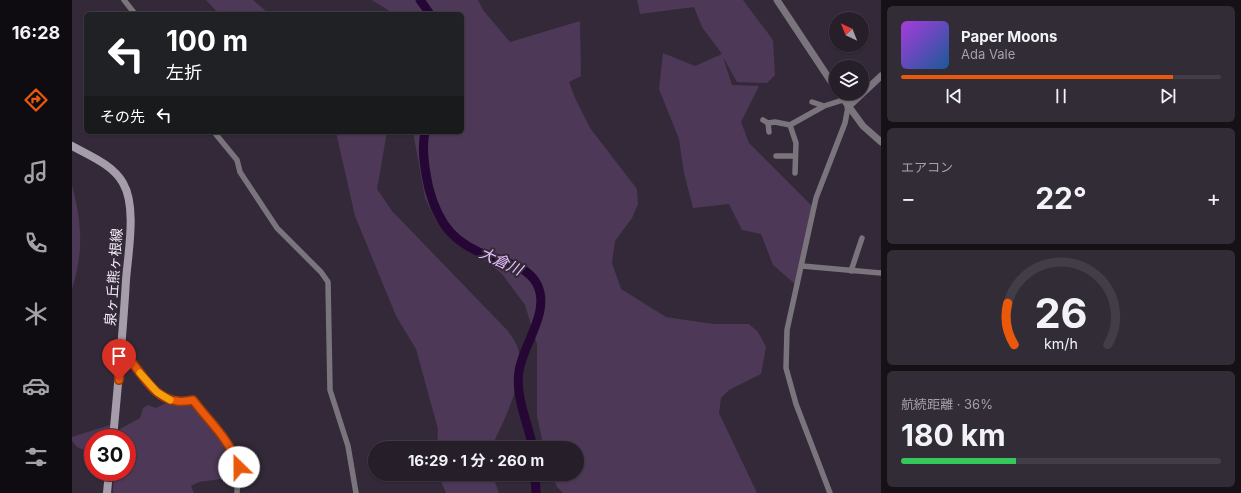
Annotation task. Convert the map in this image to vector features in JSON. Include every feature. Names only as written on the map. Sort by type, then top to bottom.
[{"type":"main road","name":"泉ヶ丘熊ヶ根線","points":[[72,146],[102,162],[112,170],[124,184],[129,200],[130,224],[122,351],[113,429]]},
{"type":"main road","points":[[108,493],[109,481]]},
{"type":"street","points":[[124,0],[133,12]]},
{"type":"street","points":[[777,0],[829,78]]},
{"type":"street","points":[[830,493],[796,404],[786,368],[787,330],[816,198],[845,123],[848,108],[881,76]]},
{"type":"street","points":[[769,132],[766,122],[776,122],[790,125],[824,106],[843,100],[863,126],[881,142]]},
{"type":"street","points":[[812,102],[824,106]]},
{"type":"street","points":[[790,125],[796,143],[795,173]]},
{"type":"street","points":[[216,134],[237,160],[240,172],[277,228],[322,272],[328,282],[330,390],[348,446],[356,493]]},
{"type":"street","points":[[776,156],[795,156]]},
{"type":"street","points":[[852,271],[862,238]]},
{"type":"street","points":[[802,266],[881,274]]},
{"type":"street","points":[[122,351],[157,392],[166,398],[177,401],[193,400],[226,439],[239,467],[237,493]]},
{"type":"shaded area","points":[[206,0],[253,0],[267,12],[217,12]]},
{"type":"shaded area","points":[[372,0],[478,0],[483,10],[510,42],[580,21],[581,76],[569,82],[590,128],[637,189],[638,204],[632,218],[615,241],[612,263],[621,289],[666,317],[713,324],[749,324],[758,332],[766,347],[761,374],[729,390],[721,398],[719,413],[757,493],[563,493],[557,487],[554,481],[584,481],[584,441],[542,441],[537,416],[537,344],[525,305],[502,274],[476,253],[455,239],[436,221],[425,198],[413,134],[464,134],[464,12],[389,12]]},
{"type":"shaded area","points":[[637,0],[743,0],[773,40],[775,75],[767,83],[737,82],[723,57],[732,85],[759,86],[741,122],[749,143],[812,206],[795,284],[773,265],[761,234],[742,230],[729,204],[693,208],[684,173],[679,139],[659,89],[663,53],[695,66],[722,54],[702,27],[694,7],[640,14]]},
{"type":"shaded area","points":[[336,134],[387,134],[377,189],[392,211],[507,330],[514,340],[518,349],[520,360],[517,386],[494,441],[437,441],[438,429],[416,349],[396,316],[355,216]]},
{"type":"shaded area","points":[[72,185],[80,225],[80,249],[72,289]]},
{"type":"shaded area","points":[[168,402],[176,404],[191,403],[217,435],[226,449],[232,461],[236,477],[199,482],[191,486],[194,493],[113,493],[114,481],[136,481],[136,429],[120,429],[140,418],[143,408],[148,405],[156,408]]},
{"type":"shaded area","points":[[110,425],[109,429],[97,429]]},
{"type":"shaded area","points":[[84,433],[84,450],[77,447],[72,441],[72,437]]},
{"type":"shaded area","points":[[441,481],[495,481],[499,493],[446,493]]},
{"type":"waterway","name":"大倉川","points":[[420,0],[429,12]]},
{"type":"waterway","name":"大倉川","points":[[425,134],[423,153],[429,189],[438,213],[450,232],[458,240],[478,252],[517,266],[528,273],[537,284],[541,306],[539,317],[521,361],[518,381],[520,400],[531,441]]},
{"type":"waterway","name":"大倉川","points":[[535,481],[536,493]]},
{"type":"slow traffic","points":[[140,373],[157,392],[170,400]]},
{"type":"route","points":[[119,380],[122,351],[157,392],[166,398],[177,401],[193,400],[226,439],[239,467]]}]
